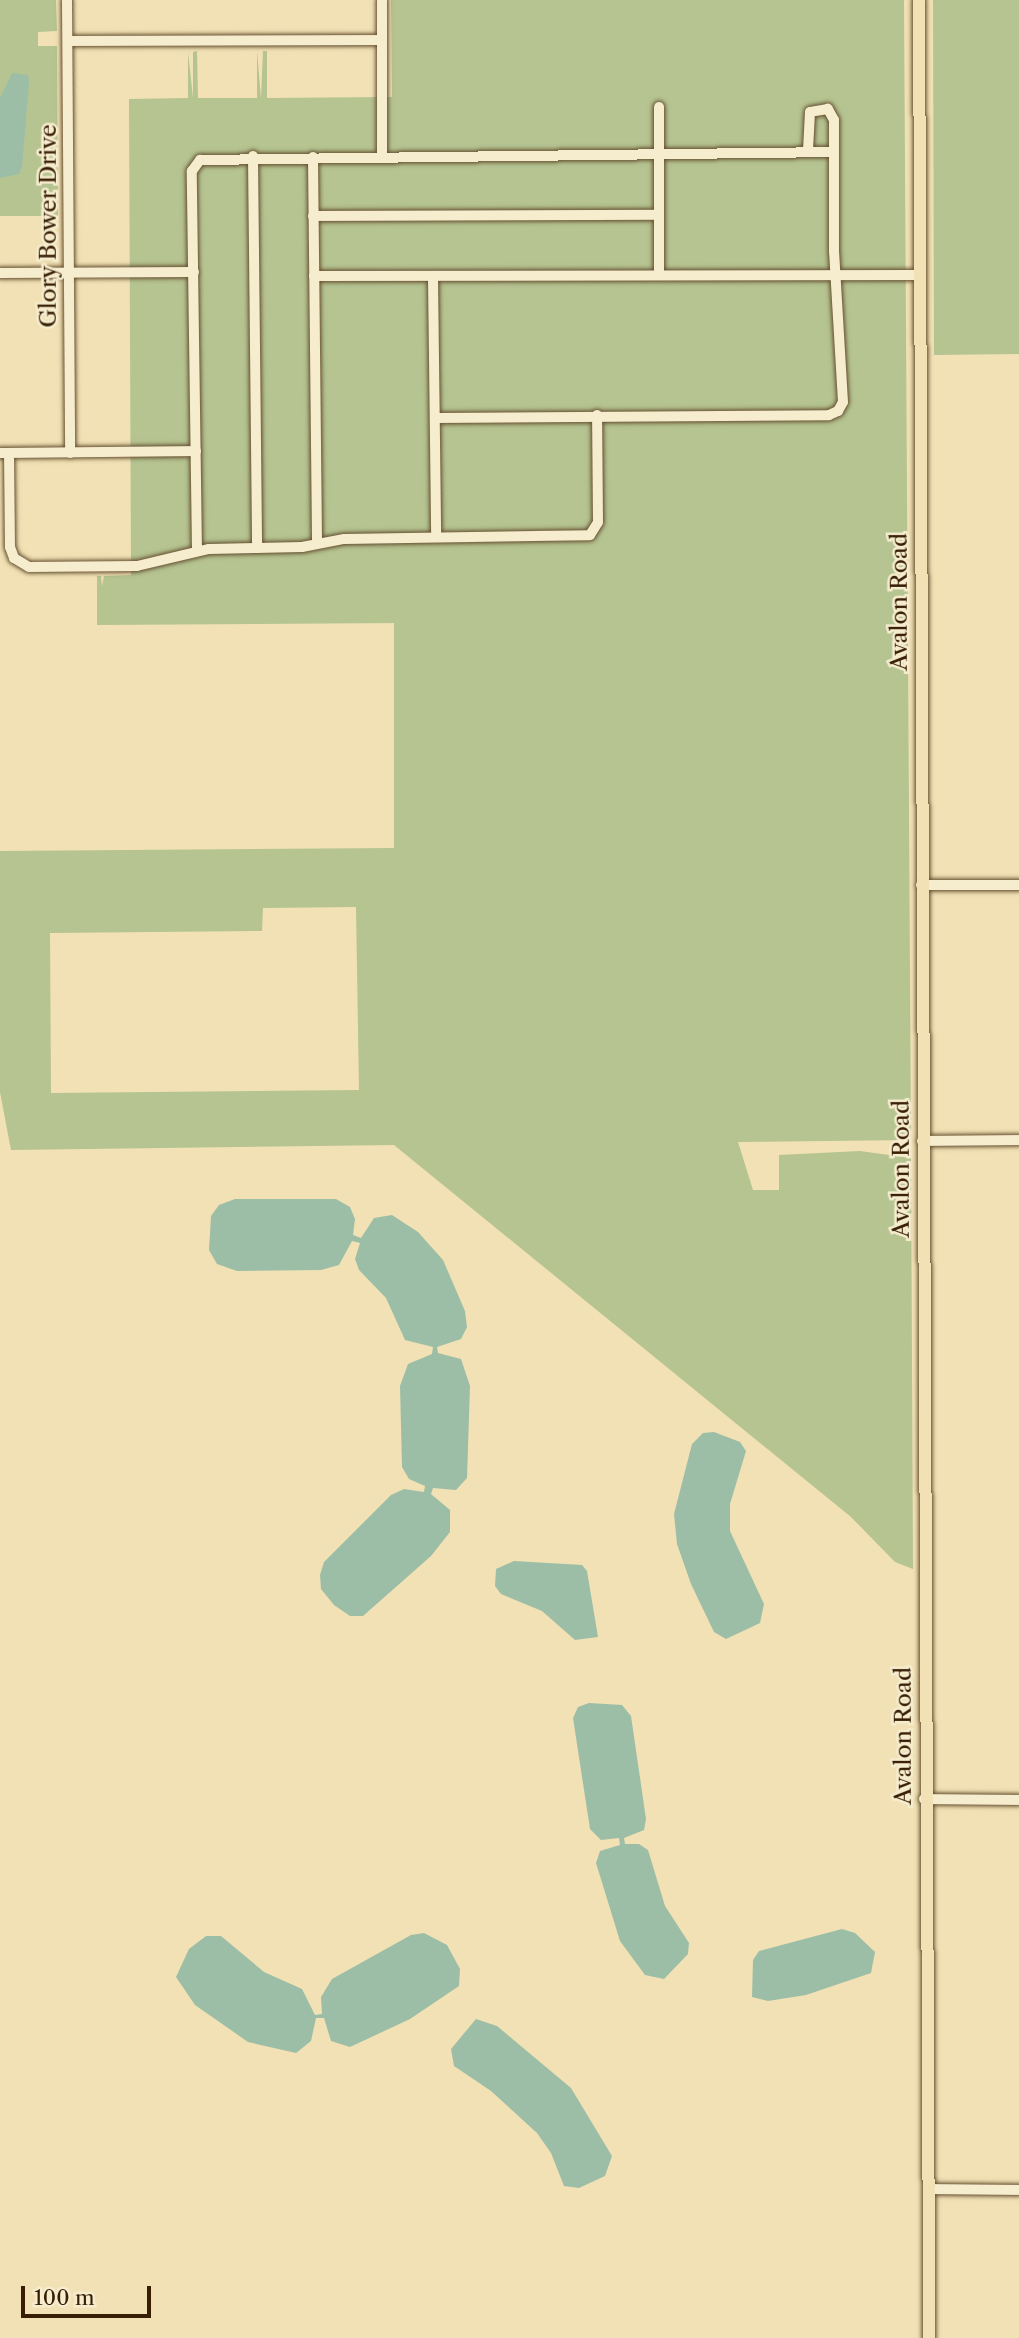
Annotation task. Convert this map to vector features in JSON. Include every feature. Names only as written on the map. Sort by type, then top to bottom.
[{"type":"main road","name":"Avalon Road","points":[[919,0],[920,885],[929,2338]]},
{"type":"street","name":"Glory Bower Drive","points":[[68,0],[70,453]]},
{"type":"street","points":[[382,0],[382,154]]},
{"type":"street","points":[[68,41],[382,40]]},
{"type":"street","points":[[659,107],[660,274]]},
{"type":"street","points":[[436,418],[829,415],[838,411],[843,402],[834,120],[828,109],[820,108],[808,119],[808,151]]},
{"type":"street","points":[[197,551],[192,171],[200,160],[253,156],[382,154],[658,155],[833,152]]},
{"type":"street","points":[[253,156],[257,548]]},
{"type":"street","points":[[313,157],[317,542]]},
{"type":"street","points":[[313,216],[659,215]]},
{"type":"street","points":[[0,273],[194,272]]},
{"type":"street","points":[[314,276],[919,275]]},
{"type":"street","points":[[433,277],[436,536]]},
{"type":"street","points":[[196,451],[5,453],[10,547],[14,558],[29,567],[137,566],[197,551],[317,542],[436,536],[590,535],[598,522],[597,415]]},
{"type":"street","points":[[920,885],[1019,885]]},
{"type":"street","points":[[922,1141],[1019,1140]]},
{"type":"street","points":[[924,1800],[1019,1800]]},
{"type":"street","points":[[930,2189],[1019,2190]]},
{"type":"shaded area","points":[[0,0],[56,0],[57,31],[38,32],[38,46],[57,46],[58,216],[0,216]]},
{"type":"shaded area","points":[[391,0],[904,0],[911,1140],[738,1142],[753,1190],[779,1190],[779,1155],[860,1151],[911,1158],[913,1569],[895,1562],[851,1517],[394,1145],[11,1150],[0,1092],[0,851],[394,848],[394,623],[97,625],[97,576],[101,576],[102,586],[104,576],[131,575],[129,99],[188,98],[188,52],[193,98],[193,52],[197,51],[198,98],[257,98],[257,51],[261,98],[263,51],[267,51],[267,98],[392,97]],"holes":[[[356,907],[359,1090],[51,1093],[50,933],[262,931],[263,908]]]},
{"type":"shaded area","points":[[933,0],[1019,0],[1019,354],[934,355]]},
{"type":"shaded area","points":[[12,73],[28,75],[29,82],[22,167],[19,174],[0,178],[0,98]]},
{"type":"shaded area","points":[[235,1199],[336,1199],[350,1207],[355,1219],[353,1235],[361,1238],[374,1218],[392,1215],[418,1232],[443,1260],[465,1311],[467,1327],[461,1339],[437,1347],[438,1353],[461,1359],[470,1386],[467,1478],[456,1490],[433,1488],[431,1494],[450,1510],[450,1532],[431,1556],[363,1616],[350,1616],[334,1605],[321,1589],[320,1575],[324,1562],[391,1495],[404,1489],[424,1492],[425,1486],[409,1479],[402,1467],[400,1386],[408,1364],[432,1354],[433,1347],[405,1340],[386,1298],[359,1270],[355,1259],[360,1243],[352,1241],[339,1265],[321,1270],[237,1271],[217,1264],[209,1250],[211,1216],[219,1205]]},
{"type":"shaded area","points":[[714,1432],[740,1442],[746,1451],[730,1504],[730,1531],[764,1604],[760,1623],[726,1639],[714,1632],[691,1584],[677,1544],[674,1514],[692,1444],[703,1433]]},
{"type":"shaded area","points":[[514,1561],[582,1565],[587,1571],[598,1637],[575,1640],[542,1611],[501,1594],[495,1586],[496,1569]]},
{"type":"shaded area","points":[[589,1703],[622,1705],[631,1716],[646,1819],[644,1830],[624,1838],[625,1844],[639,1844],[648,1850],[665,1906],[689,1943],[688,1954],[664,1979],[645,1975],[620,1941],[596,1863],[600,1851],[620,1845],[619,1838],[601,1840],[590,1829],[573,1718],[578,1707]]},
{"type":"shaded area","points":[[842,1929],[855,1933],[875,1952],[871,1973],[806,1995],[768,2001],[752,1997],[753,1960],[759,1951]]},
{"type":"shaded area","points":[[424,1933],[447,1945],[460,1969],[459,1986],[410,2019],[350,2047],[331,2041],[324,2018],[316,2018],[311,2041],[296,2053],[248,2042],[195,2005],[176,1977],[189,1949],[206,1936],[221,1936],[264,1972],[302,1989],[315,2015],[322,2014],[321,1997],[332,1979],[411,1935]]},
{"type":"shaded area","points":[[476,2019],[497,2026],[571,2088],[612,2156],[605,2176],[579,2188],[564,2186],[551,2153],[537,2133],[491,2091],[454,2066],[451,2049]]}]
